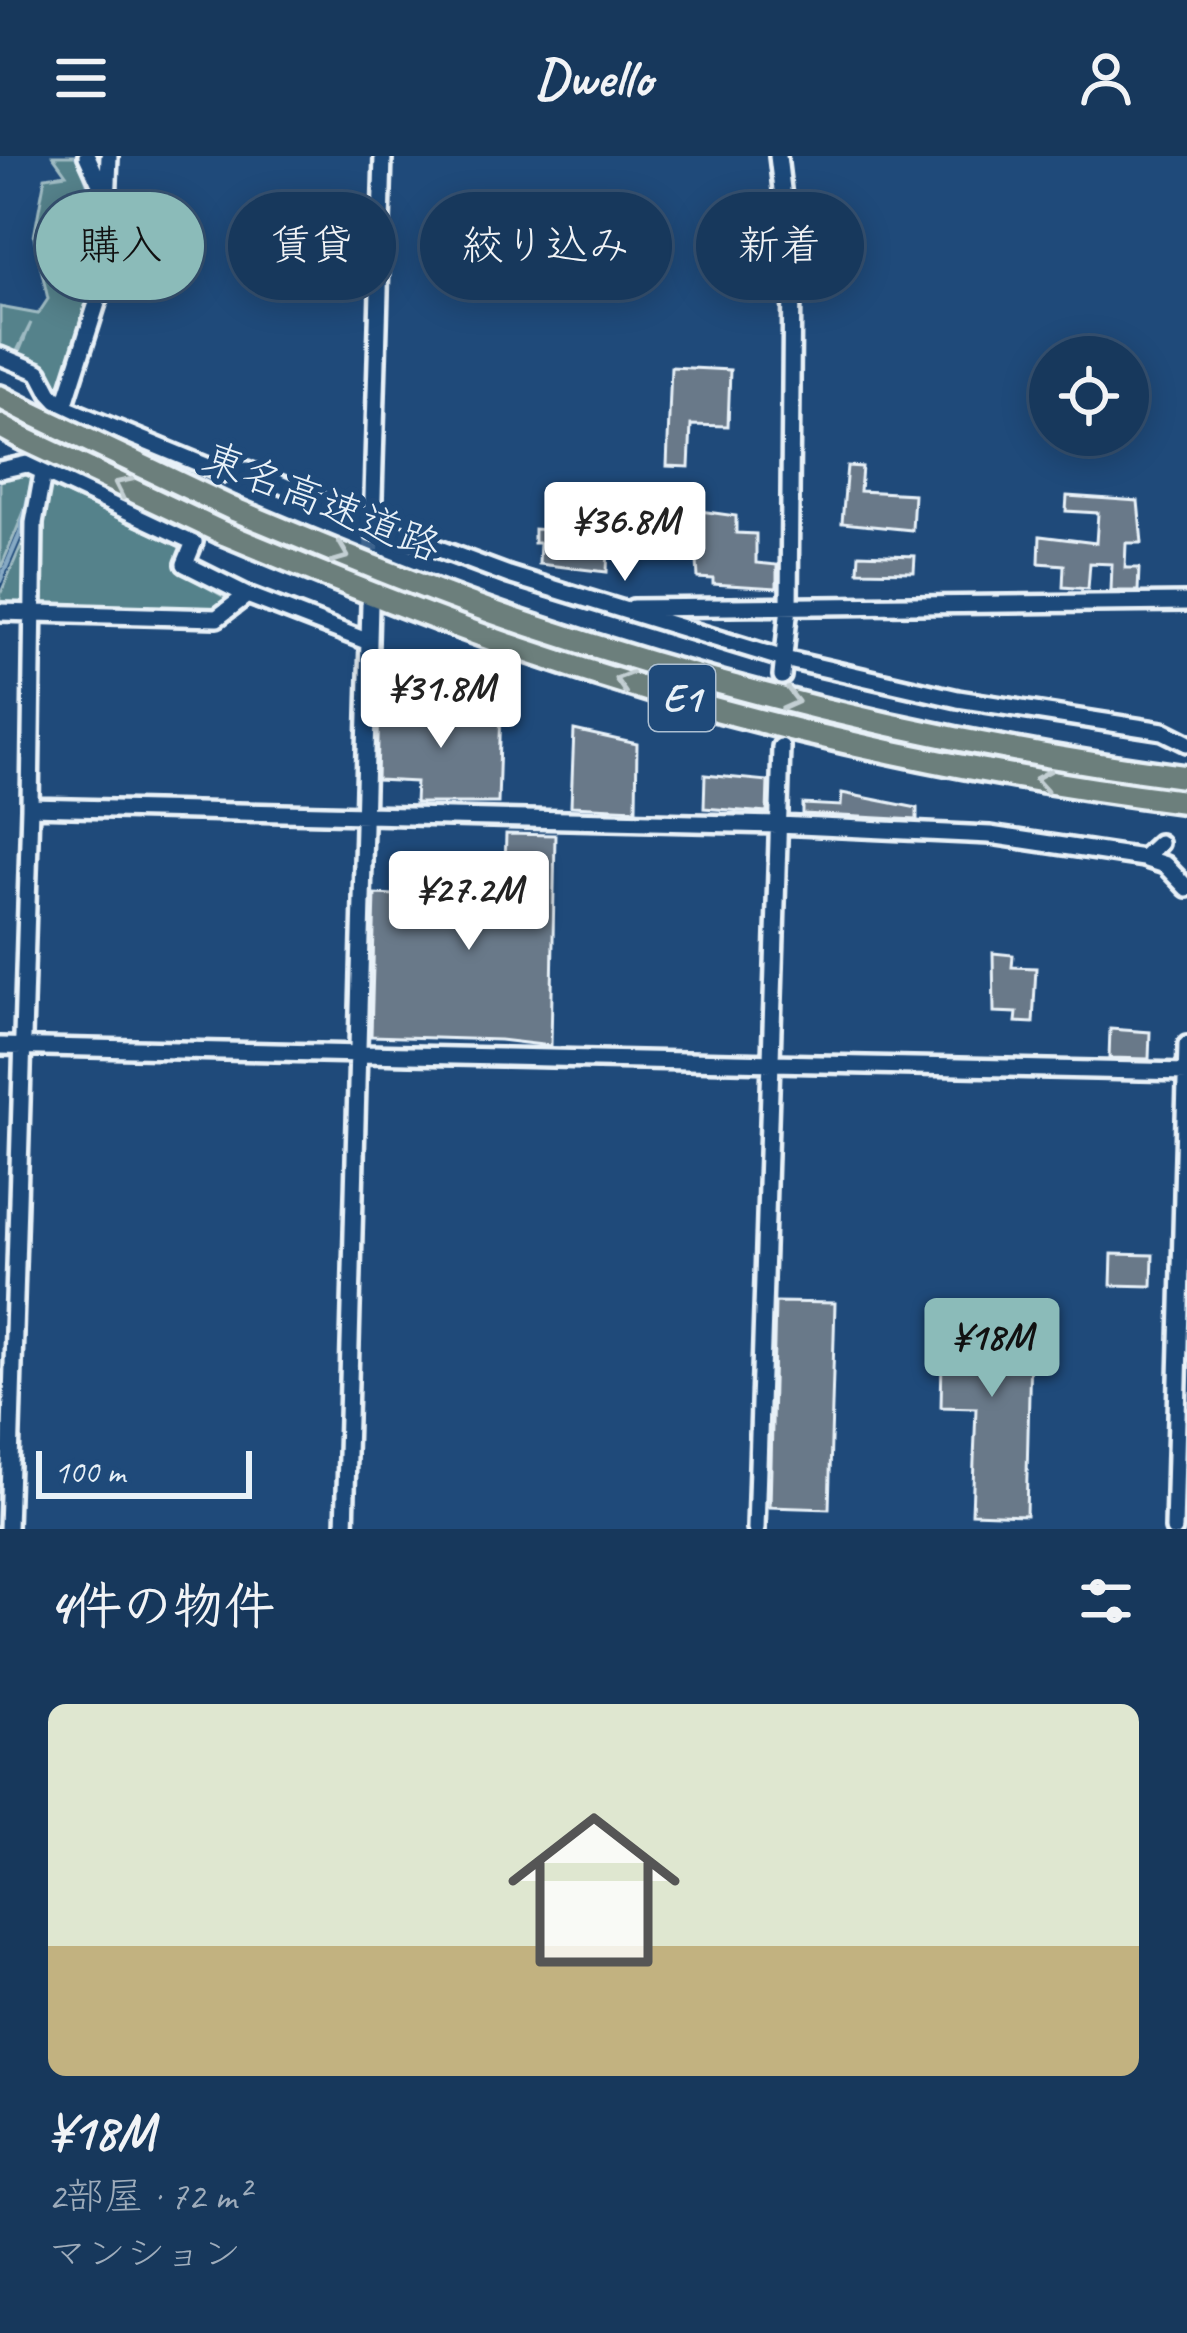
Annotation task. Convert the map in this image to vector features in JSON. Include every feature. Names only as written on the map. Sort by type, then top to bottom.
[{"type":"highway","name":"東名高速道路","points":[[0,398],[233,509],[428,588],[660,665],[918,730],[1187,777]]},
{"type":"highway","name":"東名高速道路","points":[[0,427],[223,533],[523,650],[654,691],[916,756],[1187,802]]},
{"type":"street","points":[[87,156],[104,192]]},
{"type":"street","points":[[109,156],[109,192]]},
{"type":"street","points":[[372,529],[383,156]]},
{"type":"street","points":[[778,156],[792,273],[789,606],[783,667]]},
{"type":"street","points":[[8,1529],[8,1265],[22,1047],[34,523],[58,402],[97,300]]},
{"type":"street","points":[[0,356],[39,372],[58,402],[223,473],[247,470],[372,529],[783,667],[1163,731],[1187,743]]},
{"type":"street","points":[[0,470],[27,464],[194,542],[185,564],[247,595],[369,642]]},
{"type":"street","points":[[0,612],[217,618],[247,595]]},
{"type":"street","points":[[618,608],[1187,602]]},
{"type":"street","points":[[344,1529],[370,604]]},
{"type":"street","points":[[756,1529],[781,747]]},
{"type":"street","points":[[30,807],[778,825],[990,835],[1143,858],[1165,866],[1187,888]]},
{"type":"street","points":[[1143,858],[1159,843]]},
{"type":"street","points":[[1174,1529],[1187,1045]]},
{"type":"street","points":[[0,1046],[1187,1072]]},
{"type":"green space","points":[[53,156],[80,156],[98,192],[42,192],[45,177],[66,174]]},
{"type":"green space","points":[[47,300],[94,300],[61,394],[17,357],[31,323],[14,357],[0,350],[0,307],[38,314]]},
{"type":"green space","points":[[28,470],[40,473],[0,570],[0,477],[9,479]]},
{"type":"green space","points":[[47,485],[183,548],[177,570],[230,600],[218,609],[0,604]]},
{"type":"building","points":[[671,367],[730,370],[728,426],[691,425],[689,467],[667,466]]},
{"type":"building","points":[[847,466],[862,467],[860,491],[914,494],[912,530],[842,523]]},
{"type":"building","points":[[1067,496],[1138,501],[1142,543],[1126,543],[1125,568],[1139,568],[1138,591],[1111,591],[1112,564],[1090,563],[1088,589],[1063,587],[1064,565],[1039,563],[1040,536],[1096,543],[1098,513],[1066,511]]},
{"type":"building","points":[[700,511],[736,516],[736,533],[756,534],[756,563],[777,565],[777,588],[713,584],[713,579],[698,578]]},
{"type":"building","points":[[565,522],[582,522],[582,546],[608,547],[607,572],[539,564],[540,543],[534,543],[534,529],[565,531]]},
{"type":"building","points":[[859,554],[915,556],[914,572],[858,571]]},
{"type":"building","points":[[397,663],[467,688],[463,700],[393,676]]},
{"type":"building","points":[[379,703],[501,708],[498,803],[415,803],[416,782],[377,780]]},
{"type":"building","points":[[574,730],[637,744],[636,809],[571,806]]},
{"type":"building","points":[[705,775],[768,781],[767,813],[704,808]]},
{"type":"building","points":[[842,793],[917,808],[917,820],[803,814],[803,804],[841,806]]},
{"type":"building","points":[[506,834],[555,835],[551,1046],[371,1036],[375,894],[419,896],[421,862],[441,864],[441,857],[464,858],[463,897],[504,898]]},
{"type":"building","points":[[993,953],[1013,955],[1012,967],[1036,968],[1033,1023],[1016,1022],[1017,1013],[994,1012]]},
{"type":"building","points":[[1110,1029],[1150,1032],[1149,1059],[1109,1058]]},
{"type":"building","points":[[1112,1254],[1153,1255],[1152,1286],[1111,1285]]},
{"type":"building","points":[[775,1302],[835,1303],[829,1509],[770,1507]]},
{"type":"building","points":[[943,1310],[1031,1312],[1026,1515],[972,1513],[976,1408],[941,1407]]},
{"type":"waterway","points":[[58,393],[87,304],[97,245],[89,186],[76,156]]},
{"type":"waterway","points":[[0,581],[20,534],[34,473]]},
{"type":"tunnel","points":[[371,573],[372,534]]}]
